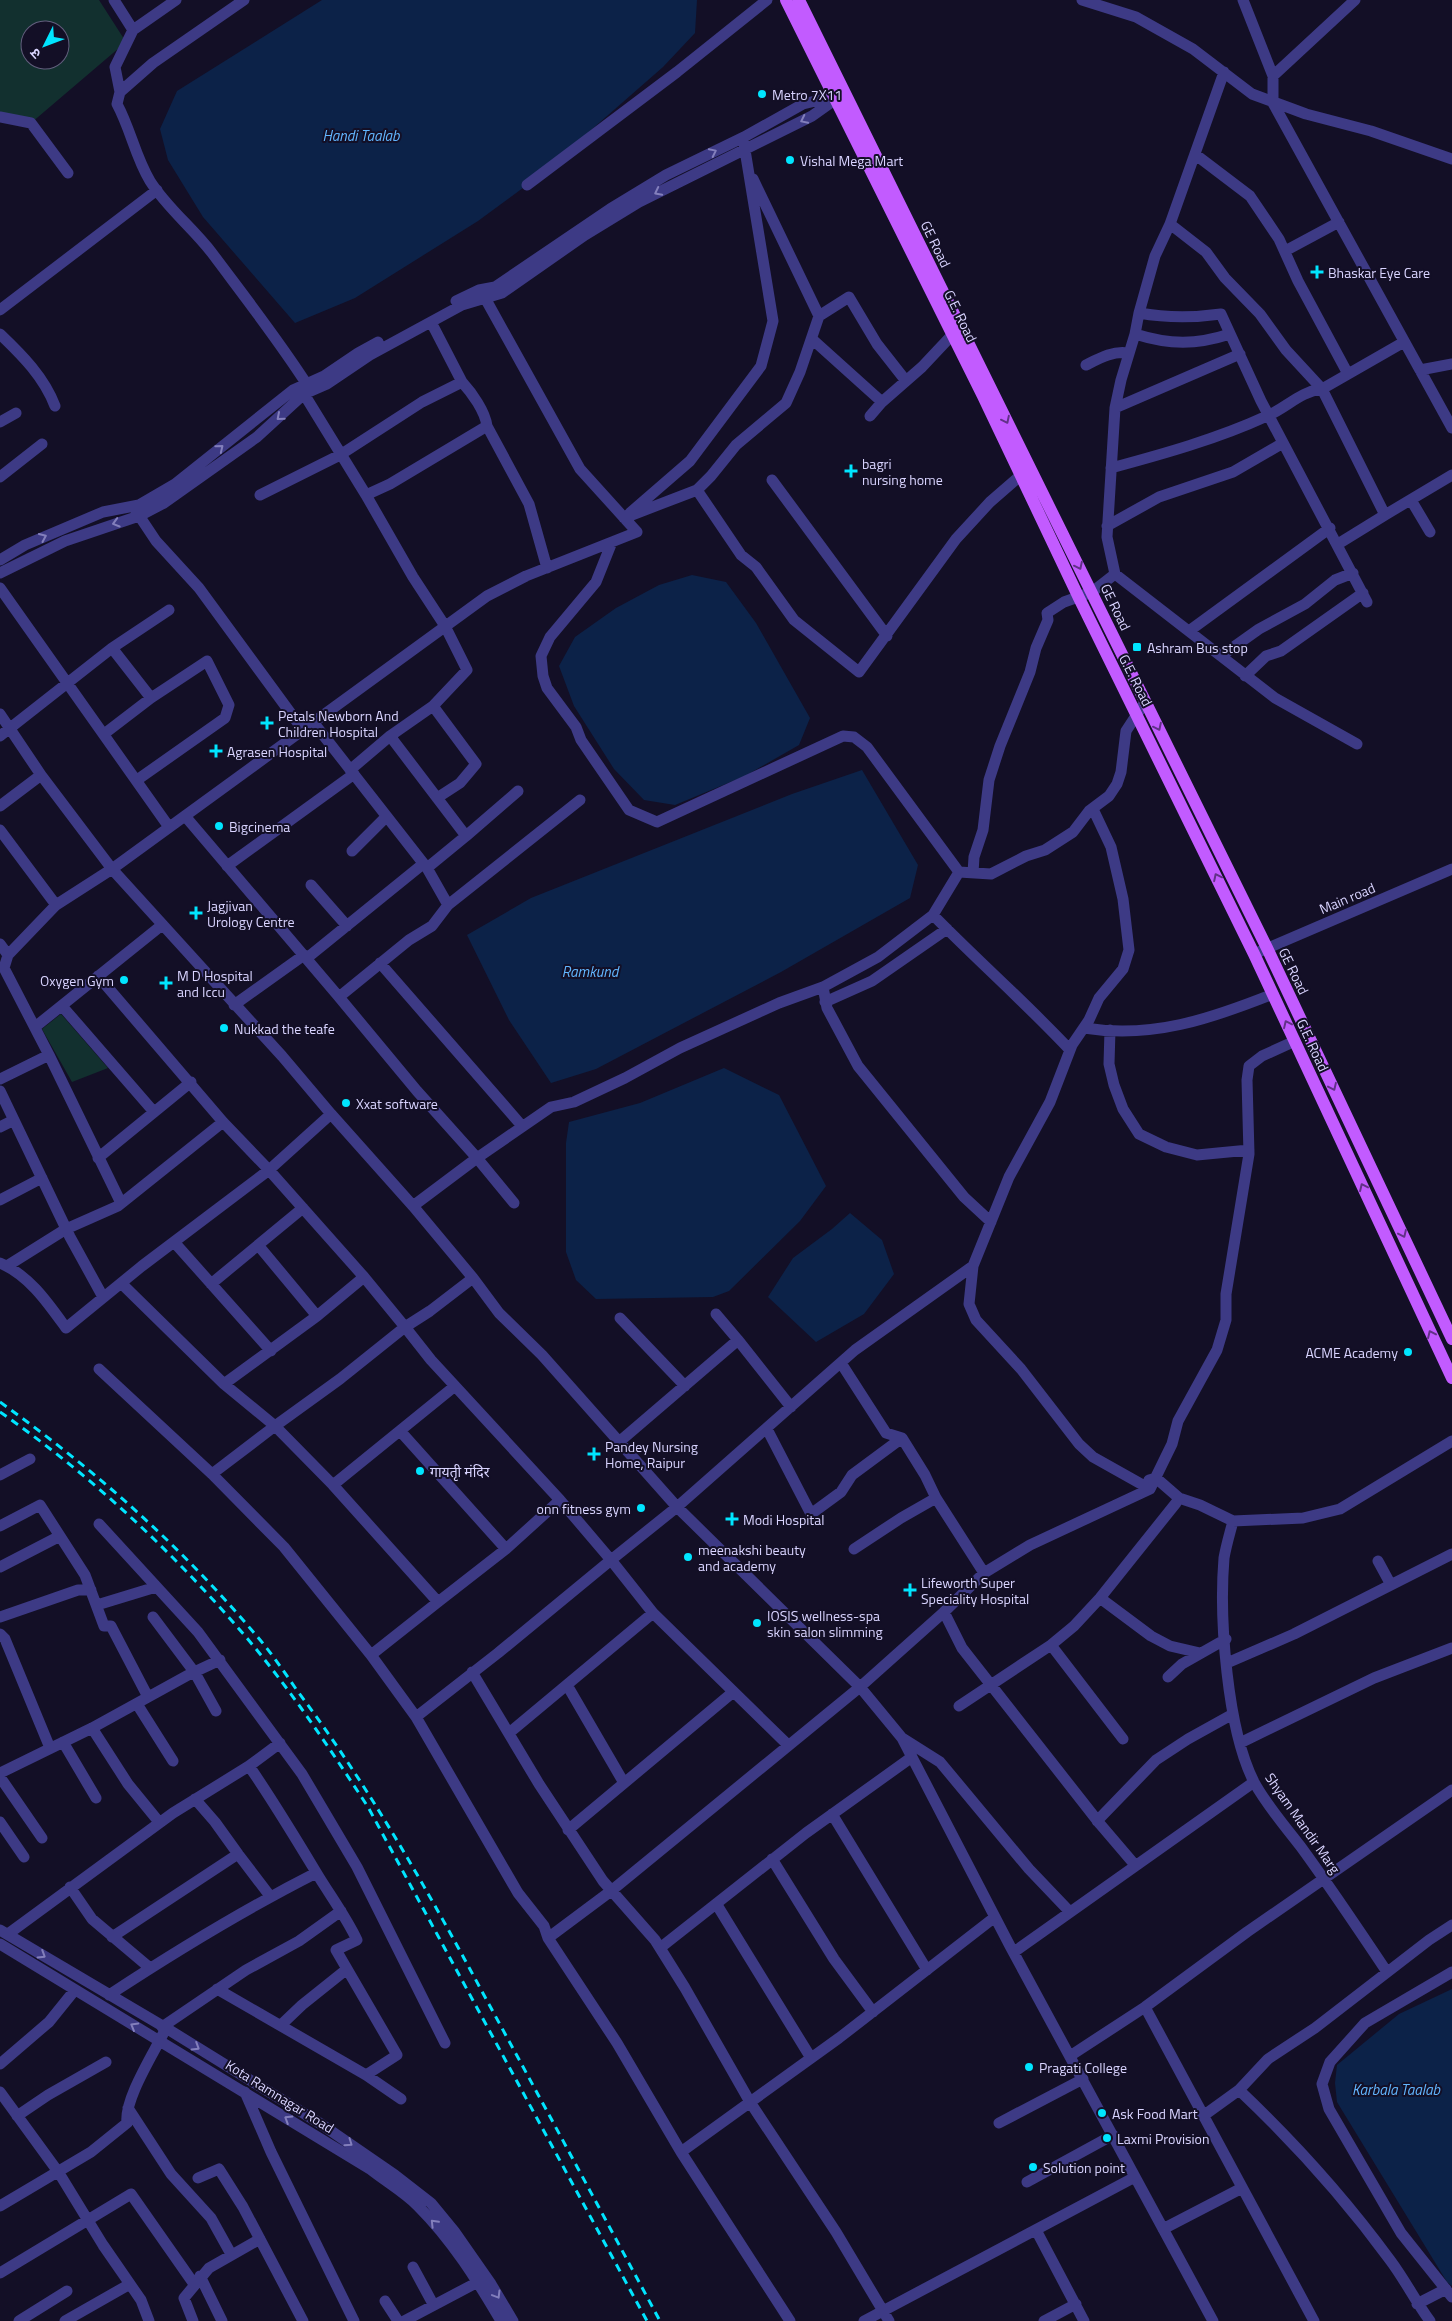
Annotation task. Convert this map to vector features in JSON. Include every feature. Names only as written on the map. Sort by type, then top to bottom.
[{"type":"main road","name":"G.E. Road","points":[[786,0],[839,96],[1079,598],[1254,954],[1452,1378]]},
{"type":"main road","name":"GE Road","points":[[799,0],[839,96],[1092,592],[1267,948],[1452,1338]]},
{"type":"street","points":[[114,0],[133,30]]},
{"type":"street","points":[[176,0],[133,30],[115,67],[120,92],[117,104],[129,126],[136,154],[157,190],[212,253],[226,275],[276,337],[340,455],[366,494],[413,577],[445,626],[467,670],[433,706],[390,736],[352,772],[227,866]]},
{"type":"street","points":[[120,92],[153,63],[244,0]]},
{"type":"street","points":[[527,185],[677,72],[767,0]]},
{"type":"street","points":[[1243,0],[1273,76],[1273,103],[1452,428]]},
{"type":"street","points":[[1273,76],[1355,0]]},
{"type":"street","points":[[1090,1],[1136,18],[1193,49],[1252,94],[1306,114],[1372,131],[1452,160]]},
{"type":"street","points":[[1224,72],[1196,155],[1170,224],[1155,256],[1138,313],[1135,334],[1128,353],[1115,408],[1107,526],[1110,558],[1115,574],[1245,676],[1305,716],[1357,744]]},
{"type":"street","points":[[305,389],[328,384],[370,355],[495,287],[610,209],[666,175],[744,137],[803,104],[839,96]]},
{"type":"street","points":[[0,573],[65,541],[136,511],[164,503],[257,437],[305,389],[358,353],[445,306],[482,294],[502,293],[585,235],[639,202],[812,116],[839,96]]},
{"type":"street","points":[[0,117],[31,123],[68,173]]},
{"type":"street","points":[[624,518],[690,461],[762,366],[773,321],[744,150],[744,137]]},
{"type":"street","points":[[1196,155],[1250,196],[1279,239],[1298,281],[1348,374]]},
{"type":"street","points":[[748,169],[819,316]]},
{"type":"street","points":[[0,310],[157,190]]},
{"type":"street","points":[[1285,251],[1339,222]]},
{"type":"street","points":[[1170,224],[1206,252],[1225,278],[1260,314],[1286,350],[1322,389],[1385,515]]},
{"type":"street","points":[[121,1203],[4,968],[8,955],[56,905],[112,869],[487,596],[547,568],[637,532],[580,469],[482,294]]},
{"type":"street","points":[[624,518],[697,490],[712,476],[736,446],[786,403],[800,372],[819,316],[849,296],[877,344],[906,381]]},
{"type":"street","points":[[1138,313],[1164,318],[1190,318],[1221,314],[1283,444],[1330,528],[1365,597],[1281,651],[1266,656],[1245,676]]},
{"type":"street","points":[[431,322],[462,382],[469,390],[486,420],[487,426],[529,504],[547,568]]},
{"type":"street","points":[[0,334],[35,371],[49,390],[55,406]]},
{"type":"street","points":[[870,416],[882,402],[953,334]]},
{"type":"street","points":[[1135,334],[1158,341],[1205,342],[1230,334]]},
{"type":"street","points":[[812,339],[882,402]]},
{"type":"street","points":[[1111,468],[1193,444],[1269,416],[1308,391],[1322,389],[1404,342]]},
{"type":"street","points":[[1086,365],[1106,356],[1122,352],[1128,353]]},
{"type":"street","points":[[1115,408],[1240,354]]},
{"type":"street","points":[[1420,370],[1452,364]]},
{"type":"street","points":[[260,495],[340,455],[422,402],[462,382]]},
{"type":"street","points":[[0,422],[16,413]]},
{"type":"street","points":[[366,494],[390,484],[487,426]]},
{"type":"street","points":[[0,476],[42,444]]},
{"type":"street","points":[[1107,526],[1159,497],[1233,472],[1283,444]]},
{"type":"street","points":[[697,490],[741,555],[756,567],[794,620],[860,672],[956,539],[990,502],[1020,476]]},
{"type":"street","points":[[1338,544],[1452,476]]},
{"type":"street","points":[[772,480],[887,636]]},
{"type":"street","points":[[1411,500],[1430,532]]},
{"type":"street","points":[[0,560],[25,545],[103,512],[136,511]]},
{"type":"street","points":[[136,511],[156,541],[199,588],[303,730]]},
{"type":"street","points":[[1189,631],[1330,528]]},
{"type":"street","points":[[612,542],[596,582],[550,637],[541,656],[543,676],[548,688],[576,727],[581,740],[629,810],[657,822],[843,736],[854,737],[867,747],[959,872],[991,874],[1026,856],[1045,850],[1073,832],[1089,811],[1109,796],[1117,784],[1121,772],[1126,731],[1145,702]]},
{"type":"street","points":[[1221,656],[1268,623],[1305,604],[1335,580],[1353,573]]},
{"type":"street","points":[[973,873],[974,856],[983,830],[989,780],[1030,672],[1036,648],[1048,620],[1048,613],[1064,602],[1092,592],[1115,574]]},
{"type":"street","points":[[0,588],[170,827]]},
{"type":"street","points":[[5,732],[112,648],[168,610]]},
{"type":"street","points":[[112,648],[151,698]]},
{"type":"street","points":[[104,734],[151,698],[207,661],[229,706],[225,718],[137,780]]},
{"type":"street","points":[[433,706],[476,764],[460,783],[437,798]]},
{"type":"street","points":[[0,714],[5,732],[41,775],[112,869],[282,1056],[330,1114],[413,1206],[473,1278],[499,1313],[542,1355],[677,1507],[860,1687],[902,1738],[1014,1952],[1213,2321]]},
{"type":"street","points":[[313,722],[425,866],[448,905]]},
{"type":"street","points":[[390,736],[466,836]]},
{"type":"street","points":[[0,806],[41,775]]},
{"type":"street","points":[[234,1005],[347,926],[466,836],[518,791]]},
{"type":"street","points":[[339,997],[409,940],[432,926],[448,905],[580,800]]},
{"type":"street","points":[[1094,809],[1111,847],[1123,899],[1128,950],[1123,969],[1099,998],[1084,1028],[1070,1050],[1050,1102],[1009,1177],[973,1266],[969,1304],[976,1320],[1021,1369],[1079,1444],[1093,1457],[1146,1483],[1233,1521],[1304,1518],[1340,1509],[1452,1441]]},
{"type":"street","points":[[185,816],[306,956],[417,1091],[514,1202]]},
{"type":"street","points":[[352,851],[386,818]]},
{"type":"street","points":[[0,830],[56,905]]},
{"type":"street","name":"Main road","points":[[1254,954],[1452,869]]},
{"type":"street","points":[[413,1206],[477,1158],[551,1107],[574,1102],[625,1078],[680,1048],[779,1003],[823,987],[878,957],[933,915],[959,872]]},
{"type":"street","points":[[311,884],[347,926]]},
{"type":"street","points":[[933,915],[1070,1050]]},
{"type":"street","points":[[35,1027],[162,925]]},
{"type":"street","points":[[825,1002],[872,981],[947,929]]},
{"type":"street","points":[[0,944],[8,955]]},
{"type":"street","points":[[380,963],[522,1126]]},
{"type":"street","points":[[98,976],[223,1122],[269,1170],[364,1277],[431,1360],[560,1500],[612,1560],[653,1613],[732,1693],[788,1745]]},
{"type":"street","points":[[823,987],[825,1002],[858,1066],[964,1197],[991,1222]]},
{"type":"street","points":[[1084,1028],[1110,1030],[1165,1029],[1236,1008],[1273,994]]},
{"type":"street","points":[[62,1006],[154,1112]]},
{"type":"street","points":[[1110,1030],[1109,1064],[1114,1085],[1123,1110],[1139,1134],[1166,1148],[1197,1155],[1249,1150]]},
{"type":"street","points":[[548,1938],[611,1891],[860,1687],[944,1612],[984,1573],[1030,1545],[1146,1483],[1172,1444],[1178,1421],[1220,1343],[1226,1320],[1226,1294],[1249,1150],[1247,1080],[1249,1066],[1262,1056],[1295,1041]]},
{"type":"street","points":[[0,1079],[49,1056]]},
{"type":"street","points":[[98,1158],[190,1082]]},
{"type":"street","points":[[0,1091],[66,1229],[104,1298]]},
{"type":"street","points":[[223,1122],[121,1203],[66,1229],[3,1264],[42,1295],[66,1328],[121,1283],[269,1170],[330,1114]]},
{"type":"street","points":[[0,1127],[14,1120]]},
{"type":"street","points":[[0,1200],[42,1178]]},
{"type":"street","points":[[211,1284],[303,1208]]},
{"type":"street","points":[[174,1242],[271,1351]]},
{"type":"street","points":[[258,1245],[318,1316]]},
{"type":"street","points":[[416,1716],[677,1507],[841,1363],[925,1299],[973,1266]]},
{"type":"street","points":[[224,1384],[318,1316],[364,1277]]},
{"type":"street","points":[[212,1474],[340,1379],[405,1327],[430,1312],[473,1278]]},
{"type":"street","points":[[121,1283],[224,1384],[275,1426],[333,1485],[438,1602]]},
{"type":"street","points":[[716,1314],[791,1407]]},
{"type":"street","points":[[620,1318],[685,1386]]},
{"type":"street","points":[[619,1442],[738,1340]]},
{"type":"street","points":[[841,1363],[886,1433],[902,1438],[925,1475],[936,1498],[984,1573]]},
{"type":"street","points":[[99,1369],[212,1474],[284,1547],[371,1655],[416,1716],[518,1893],[544,1926],[548,1938],[617,2043],[681,2152],[790,2321]]},
{"type":"street","points":[[333,1485],[401,1432],[455,1386]]},
{"type":"street","points":[[767,1429],[811,1514],[840,1492],[852,1475],[902,1438]]},
{"type":"street","points":[[401,1432],[506,1549]]},
{"type":"street","points":[[0,1476],[30,1459]]},
{"type":"street","points":[[854,1549],[901,1518],[936,1498]]},
{"type":"street","points":[[371,1655],[506,1549],[560,1500]]},
{"type":"street","points":[[959,1706],[1051,1645],[1074,1626],[1100,1598],[1176,1503]]},
{"type":"street","points":[[0,1526],[40,1505],[85,1574],[104,1626],[111,1626],[148,1698]]},
{"type":"street","name":"Shyam Mandir Marg","points":[[1233,1521],[1224,1557],[1226,1639],[1233,1714],[1240,1743],[1254,1782],[1273,1812],[1324,1880],[1387,1972]]},
{"type":"street","points":[[99,1524],[198,1632],[302,1774],[357,1867],[445,2043]]},
{"type":"street","points":[[0,1567],[60,1536]]},
{"type":"street","points":[[1227,1663],[1294,1634],[1452,1554]]},
{"type":"street","points":[[1378,1561],[1391,1585]]},
{"type":"street","points":[[97,1605],[156,1587]]},
{"type":"street","points":[[0,1617],[78,1590],[91,1590]]},
{"type":"street","points":[[1100,1598],[1151,1636],[1170,1646],[1200,1653]]},
{"type":"street","points":[[944,1612],[962,1648],[1097,1821],[1136,1865]]},
{"type":"street","points":[[510,1733],[653,1613]]},
{"type":"street","points":[[153,1617],[195,1673],[216,1711]]},
{"type":"street","points":[[0,1634],[5,1639],[50,1748]]},
{"type":"street","points":[[1168,1676],[1200,1653],[1226,1639]]},
{"type":"street","points":[[1051,1645],[1123,1739]]},
{"type":"street","points":[[1240,1743],[1374,1678],[1452,1648]]},
{"type":"street","points":[[0,1773],[92,1728],[220,1660]]},
{"type":"street","points":[[472,1672],[568,1830],[611,1891],[660,1948],[750,2102],[836,2232],[889,2321]]},
{"type":"street","points":[[567,1685],[624,1783]]},
{"type":"street","points":[[568,1830],[732,1693]]},
{"type":"street","points":[[137,1704],[173,1761]]},
{"type":"street","points":[[1097,1821],[1156,1760],[1188,1738],[1233,1714]]},
{"type":"street","points":[[92,1728],[128,1784],[160,1822]]},
{"type":"street","points":[[902,1738],[940,1762],[1029,1869],[1070,1912]]},
{"type":"street","points":[[63,1742],[96,1798]]},
{"type":"street","points":[[280,1743],[249,1766],[160,1822],[4,1932],[164,2027],[321,2124],[395,2176],[431,2204],[454,2231],[491,2284],[513,2321]]},
{"type":"street","points":[[660,1948],[717,1905],[772,1859],[912,1757]]},
{"type":"street","points":[[249,1766],[280,1810],[316,1872],[341,1910],[357,1940],[336,1950],[397,2056],[366,2075]]},
{"type":"street","points":[[0,1777],[42,1838]]},
{"type":"street","points":[[1014,1952],[1254,1782]]},
{"type":"street","points":[[1070,2056],[1145,2007],[1247,1932],[1452,1790]]},
{"type":"street","points":[[195,1799],[215,1822],[270,1896]]},
{"type":"street","points":[[832,1814],[926,1970]]},
{"type":"street","points":[[0,1822],[24,1857]]},
{"type":"street","points":[[112,1937],[238,1854]]},
{"type":"street","points":[[772,1859],[834,1959],[873,2012]]},
{"type":"street","points":[[109,1995],[150,1968],[270,1896],[316,1872]]},
{"type":"street","points":[[70,1887],[92,1919],[150,1968]]},
{"type":"street","points":[[717,1905],[811,2058]]},
{"type":"street","points":[[0,2206],[59,2173],[91,2152],[127,2123],[126,2114],[128,2108],[160,2041],[164,2027],[217,1989],[299,1942],[341,1910]]},
{"type":"street","points":[[681,2152],[873,2012],[995,1916]]},
{"type":"street","points":[[1203,2116],[1239,2090],[1268,2059],[1314,2028],[1452,1925]]},
{"type":"street","name":"Kota Ramnagar Road","points":[[0,1944],[370,2169],[417,2205],[447,2237],[478,2282],[501,2321]]},
{"type":"street","points":[[281,2025],[302,2005],[347,1969]]},
{"type":"street","points":[[1417,2304],[1449,2293],[1401,2233],[1329,2109],[1322,2084],[1330,2062],[1365,2023],[1452,1972]]},
{"type":"street","points":[[217,1989],[366,2075],[401,2100]]},
{"type":"street","points":[[0,2064],[48,2022],[74,1990]]},
{"type":"street","points":[[1145,2007],[1314,2321]]},
{"type":"street","points":[[17,2116],[48,2095],[106,2062]]},
{"type":"street","points":[[999,2123],[1082,2079]]},
{"type":"street","points":[[1239,2090],[1263,2113],[1353,2212],[1392,2262],[1417,2304],[1430,2321]]},
{"type":"street","points":[[0,2092],[59,2173],[87,2220],[130,2284],[149,2321]]},
{"type":"street","points":[[245,2092],[271,2152],[354,2321]]},
{"type":"street","points":[[128,2108],[171,2174],[211,2218],[231,2254]]},
{"type":"street","points":[[1027,2182],[1114,2135]]},
{"type":"street","points":[[198,2178],[219,2168],[260,2239],[303,2321]]},
{"type":"street","points":[[864,2321],[1135,2176]]},
{"type":"street","points":[[1162,2229],[1242,2188]]},
{"type":"street","points":[[0,2273],[131,2194],[197,2280],[222,2321]]},
{"type":"street","points":[[1036,2230],[1084,2321]]},
{"type":"street","points":[[193,2321],[184,2298],[197,2280],[209,2268],[260,2239]]},
{"type":"street","points":[[413,2267],[433,2304]]},
{"type":"street","points":[[404,2321],[433,2304],[478,2282]]},
{"type":"street","points":[[65,2321],[79,2317],[130,2284]]},
{"type":"street","points":[[19,2321],[67,2291]]},
{"type":"street","points":[[385,2301],[398,2321]]},
{"type":"street","points":[[1044,2321],[1076,2304]]},
{"type":"green space","points":[[0,0],[99,0],[126,42],[31,123],[0,120]]},
{"type":"green space","points":[[61,1014],[108,1068],[72,1082],[42,1029]]},
{"type":"water","name":"Handi Taalab","points":[[322,0],[697,0],[695,33],[663,67],[535,179],[478,221],[355,298],[295,323],[203,217],[168,160],[160,129],[177,91]]},
{"type":"water","points":[[692,575],[726,582],[756,623],[810,718],[799,745],[745,776],[675,805],[644,800],[614,769],[574,706],[559,666],[575,637],[616,608],[659,585]]},
{"type":"water","name":"Ramkund","points":[[862,770],[918,865],[910,898],[781,972],[596,1069],[551,1083],[509,1020],[467,935],[531,898],[792,794]]},
{"type":"water","points":[[724,1068],[779,1095],[826,1186],[800,1221],[729,1291],[713,1297],[596,1299],[576,1280],[566,1252],[566,1143],[569,1122],[640,1103]]},
{"type":"water","points":[[850,1213],[882,1240],[894,1274],[864,1314],[816,1342],[768,1297],[793,1258]]},
{"type":"water","name":"Karbala Taalab","points":[[1452,1989],[1452,2286],[1447,2282],[1337,2102],[1335,2083],[1337,2065],[1399,2014]]},
{"type":"railway","points":[[0,1402],[69,1454],[135,1510],[196,1569],[261,1640],[323,1726],[373,1801],[464,1957],[660,2321]]},
{"type":"railway","points":[[0,1412],[67,1462],[160,1545],[246,1637],[310,1720],[368,1807],[647,2321]]},
{"type":"place","name":"Metro 7X11","points":[[762,94]]},
{"type":"place","name":"Vishal Mega Mart","points":[[790,160]]},
{"type":"place","name":"Bhaskar Eye Care","points":[[1317,272]]},
{"type":"place","name":"bagri nursing home","points":[[851,471]]},
{"type":"place","name":"Ashram Bus stop","points":[[1137,647]]},
{"type":"place","name":"Petals Newborn And Children Hospital","points":[[267,723]]},
{"type":"place","name":"Agrasen Hospital","points":[[216,751]]},
{"type":"place","name":"Bigcinema","points":[[219,826]]},
{"type":"place","name":"Jagjivan Urology Centre","points":[[196,913]]},
{"type":"place","name":"Oxygen Gym","points":[[124,980]]},
{"type":"place","name":"M D Hospital and Iccu","points":[[166,983]]},
{"type":"place","name":"Nukkad the teafe","points":[[224,1028]]},
{"type":"place","name":"Xxat software","points":[[346,1103]]},
{"type":"place","name":"ACME Academy","points":[[1408,1352]]},
{"type":"place","name":"Pandey Nursing Home, Raipur","points":[[594,1454]]},
{"type":"place","name":"गायतृी मंदिर","points":[[420,1471]]},
{"type":"place","name":"onn fitness gym","points":[[641,1508]]},
{"type":"place","name":"Modi Hospital","points":[[732,1519]]},
{"type":"place","name":"meenakshi beauty and academy","points":[[688,1557]]},
{"type":"place","name":"Lifeworth Super Speciality Hospital","points":[[910,1590]]},
{"type":"place","name":"IOSIS wellness-spa skin salon slimming","points":[[757,1623]]},
{"type":"place","name":"Pragati College","points":[[1029,2067]]},
{"type":"place","name":"Ask Food Mart","points":[[1102,2113]]},
{"type":"place","name":"Laxmi Provision","points":[[1107,2138]]},
{"type":"place","name":"Solution point","points":[[1033,2167]]}]
